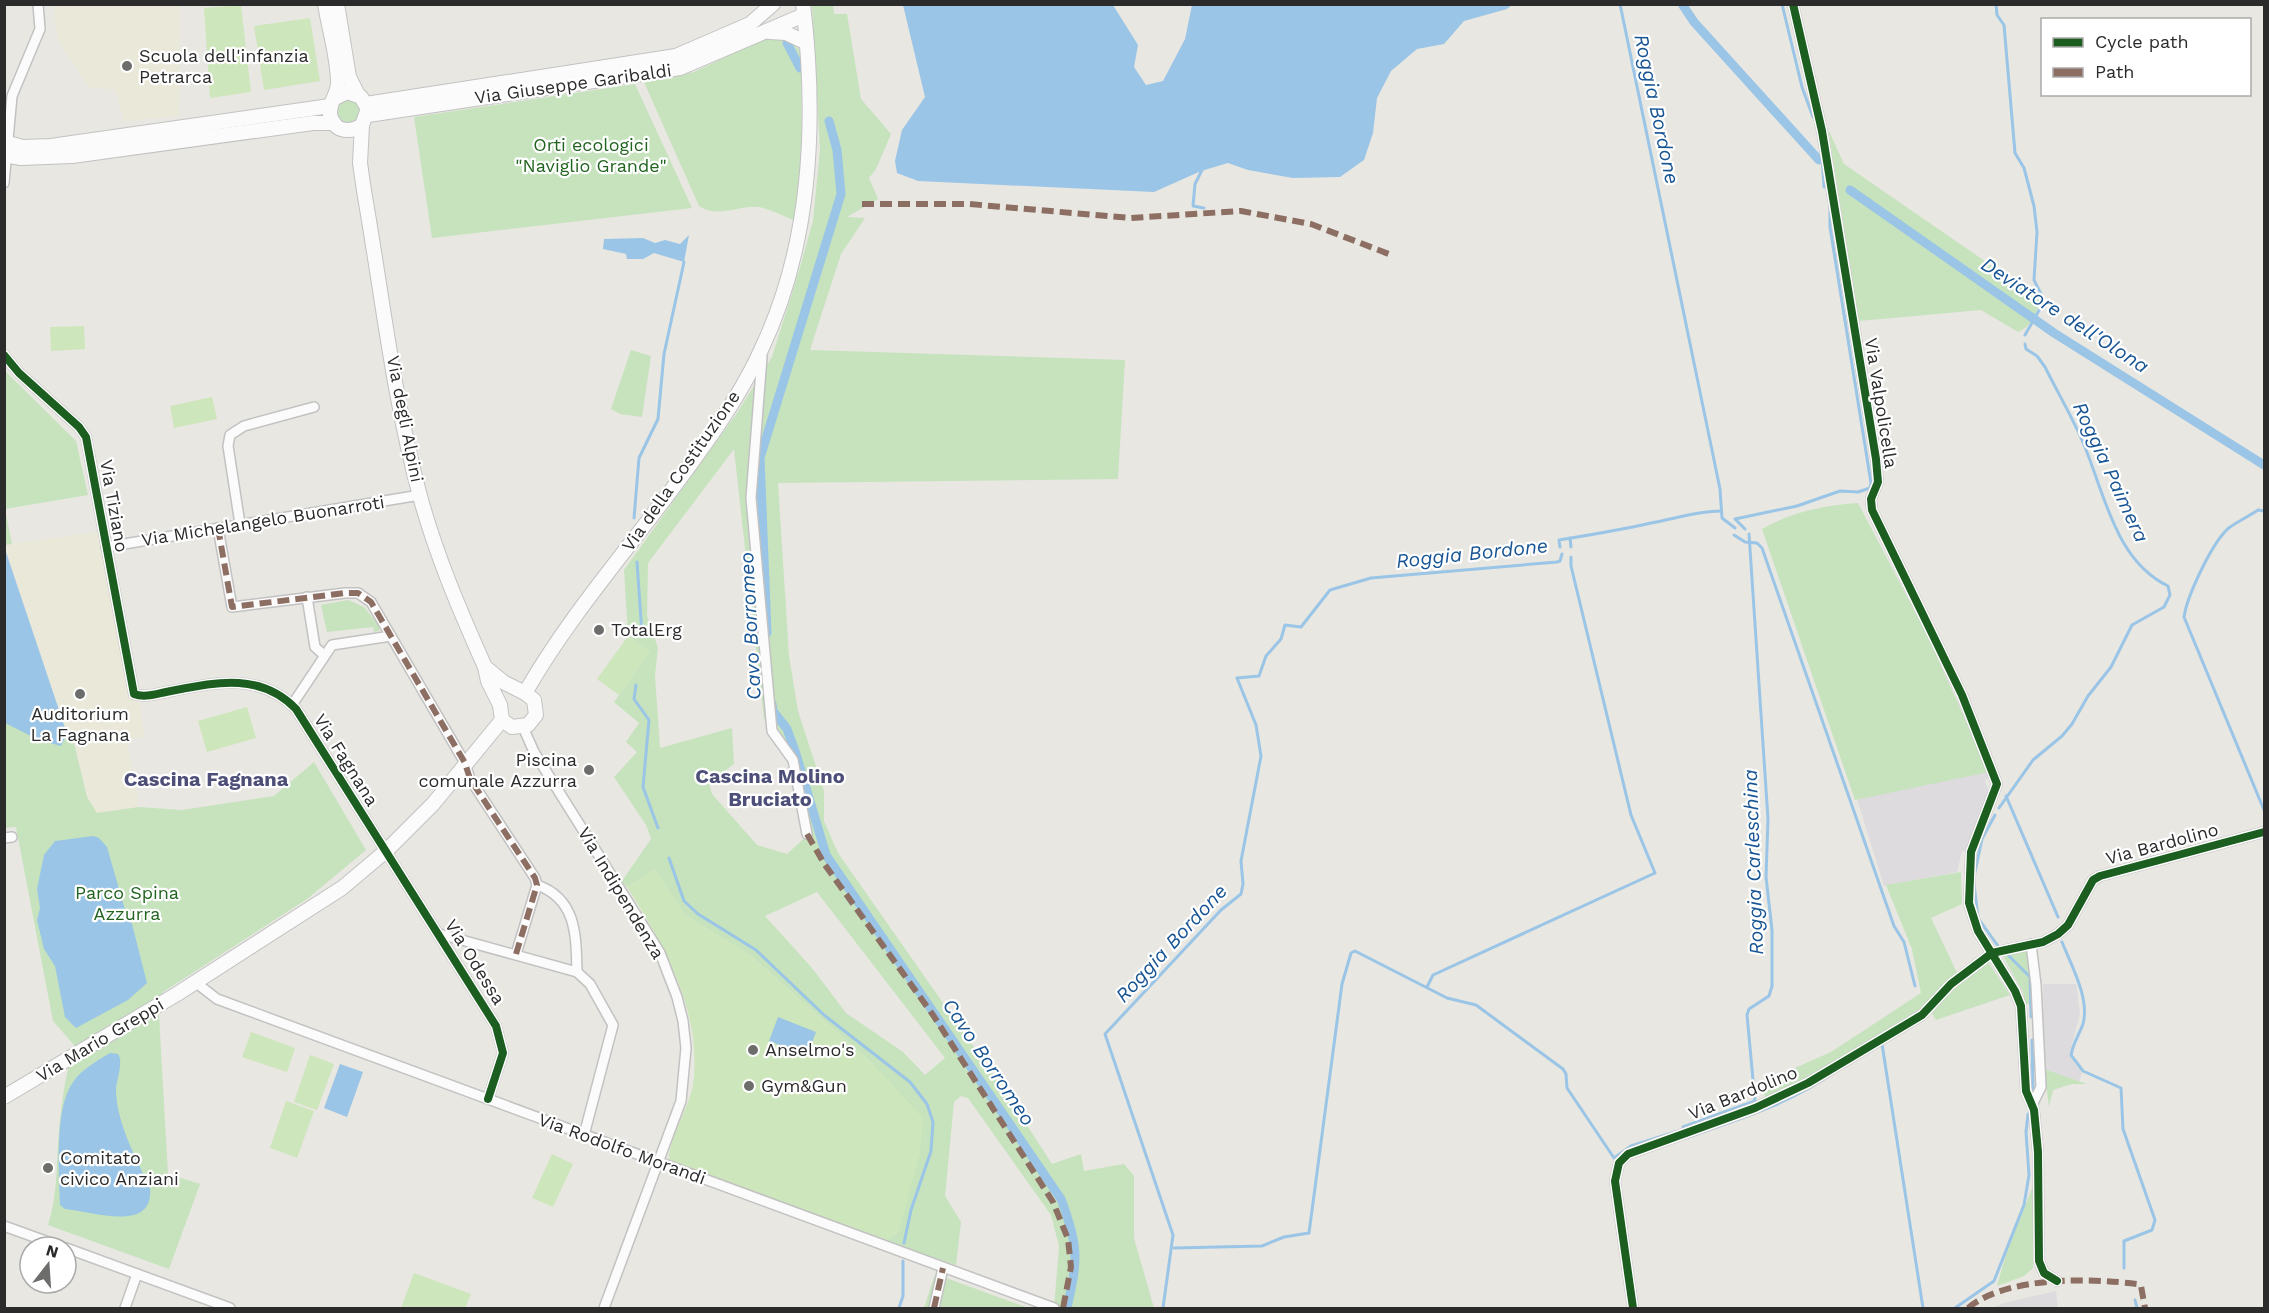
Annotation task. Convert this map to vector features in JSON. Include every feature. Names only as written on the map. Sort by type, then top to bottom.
[{"type":"street","points":[[4,183],[5,149],[12,96],[40,29],[38,4]]},
{"type":"street","name":"Via degli Alpini","points":[[325,4],[337,75],[333,102],[339,126],[360,163]]},
{"type":"street","name":"Via degli Alpini","points":[[337,4],[350,77],[364,110],[360,163],[408,445],[420,495],[443,566],[485,667],[488,681],[500,705]]},
{"type":"street","name":"Via Valpolicella","points":[[1792,4],[1822,131],[1876,459],[1878,482],[1871,499],[1872,510],[1962,694],[1997,784],[1971,852],[1968,871],[1972,917],[1992,953]]},
{"type":"street","name":"Via Giuseppe Garibaldi","points":[[364,110],[660,60],[689,51],[741,29],[773,6]]},
{"type":"street","name":"Via Giuseppe Garibaldi","points":[[364,110],[672,70],[765,32],[804,10]]},
{"type":"street","name":"Via della Costituzione","points":[[521,692],[694,459],[762,348],[786,282],[808,181],[811,133],[804,10]]},
{"type":"street","points":[[765,32],[786,33],[807,43]]},
{"type":"street","points":[[344,93],[364,110],[354,130],[313,123],[72,156],[21,158],[5,149],[62,145],[333,102],[344,93]]},
{"type":"street","points":[[762,348],[751,498],[772,731],[793,760],[807,834]]},
{"type":"street","name":"Via Tiziano","points":[[4,355],[19,373],[79,427],[86,437],[134,694]]},
{"type":"street","points":[[240,525],[228,447],[230,435],[244,426],[314,407]]},
{"type":"street","name":"Via Michelangelo Buonarroti","points":[[106,547],[420,495]]},
{"type":"street","points":[[218,528],[232,607],[345,592],[358,593],[371,602],[465,763],[470,779],[537,885],[556,894],[571,917],[575,928],[577,972]]},
{"type":"street","points":[[307,597],[315,647],[324,656]]},
{"type":"street","points":[[292,705],[332,645],[338,642],[391,636]]},
{"type":"street","points":[[485,667],[534,700],[536,707],[532,721],[523,727],[512,727],[502,720],[500,705],[506,696],[521,692]]},
{"type":"street","name":"Via Fagnana","points":[[134,694],[148,695],[209,684],[240,682],[259,685],[292,705],[386,850]]},
{"type":"street","points":[[195,982],[325,900],[386,850],[432,804],[502,720]]},
{"type":"street","name":"Via Indipendenza","points":[[523,727],[534,752],[651,937],[677,997],[686,1048],[685,1080],[681,1101],[604,1308]]},
{"type":"street","name":"Via Bardolino","points":[[1634,1308],[1615,1181],[1622,1158],[1792,1092],[1922,1015],[1951,984],[1992,953],[2031,944],[2058,934],[2068,924],[2087,890],[2100,876],[2265,832]]},
{"type":"street","name":"Via Odessa","points":[[386,850],[440,934],[500,1035],[503,1044],[501,1062],[488,1099]]},
{"type":"street","points":[[516,954],[537,885]]},
{"type":"street","points":[[440,934],[577,972],[590,984],[613,1025],[584,1135]]},
{"type":"street","points":[[2031,944],[2036,985],[2041,1087],[2032,1105]]},
{"type":"street","points":[[1992,953],[2021,1006],[2026,1091],[2032,1105],[2038,1152],[2039,1261],[2044,1272],[2057,1281]]},
{"type":"street","name":"Via Rodolfo Morandi","points":[[195,982],[217,999],[1054,1308]]},
{"type":"street","name":"Via Mario Greppi","points":[[4,1097],[195,982]]},
{"type":"street","points":[[4,1226],[29,1235]]},
{"type":"street","points":[[78,1253],[230,1308]]},
{"type":"street","points":[[934,1308],[943,1268]]},
{"type":"street","points":[[125,1308],[137,1274]]},
{"type":"shaded area","name":"Scuola dell'infanzia Petrarca","points":[[54,5],[180,5],[179,116],[124,121],[115,89],[89,88],[61,44],[56,31]]},
{"type":"shaded area","points":[[103,531],[139,696],[144,737],[127,740],[139,807],[97,813],[87,797],[74,739],[67,734],[4,545]]},
{"type":"shaded area","points":[[1990,771],[1991,777],[1985,780],[1989,793],[1966,852],[1962,851],[1957,872],[1884,886],[1857,799]]},
{"type":"shaded area","points":[[2043,984],[2076,984],[2080,1014],[2069,1055],[2082,1073],[2079,1082],[2044,1069]]},
{"type":"shaded area","points":[[2056,1291],[2058,1308],[1992,1308],[2004,1303]]},
{"type":"green space","points":[[241,5],[251,92],[210,98],[204,8]]},
{"type":"green space","points":[[812,5],[833,5],[834,14],[847,14],[861,99],[891,134],[876,169],[869,178],[878,199],[847,217],[865,218],[841,254],[810,350],[1125,360],[1118,479],[778,483],[789,656],[798,711],[824,791],[824,821],[838,853],[1004,1090],[1052,1164],[1081,1154],[1084,1171],[1124,1164],[1134,1176],[1134,1238],[1154,1308],[1054,1308],[1059,1246],[1051,1215],[968,1098],[961,1096],[954,1102],[945,1196],[961,1222],[956,1265],[886,1241],[899,1231],[873,1064],[751,956],[684,914],[655,869],[627,887],[622,881],[651,839],[646,825],[614,777],[637,752],[626,742],[639,723],[614,702],[650,652],[628,636],[624,570],[737,413],[772,357],[813,221],[820,150]],"holes":[[[734,449],[764,719],[772,719],[794,756],[810,833],[787,854],[757,845],[712,794],[709,783],[734,764],[732,728],[660,748],[655,675],[658,648],[647,616],[648,563]],[[817,892],[945,1058],[925,1075],[903,1052],[846,1013],[812,968],[765,916]]]},
{"type":"green space","points":[[310,18],[320,81],[264,90],[254,26]]},
{"type":"green space","points":[[770,36],[787,40],[801,51],[802,179],[794,220],[759,207],[721,212],[706,210],[699,206],[644,82],[694,72]]},
{"type":"green space","name":"Orti ecologici \"Naviglio Grande\"","points":[[635,84],[692,208],[432,238],[414,117]]},
{"type":"green space","points":[[349,98],[358,102],[362,111],[358,120],[349,124],[340,120],[336,111],[340,102]]},
{"type":"green space","points":[[1828,129],[1844,164],[2037,297],[2040,301],[2038,306],[2032,319],[2023,330],[2018,332],[1981,310],[1859,321]]},
{"type":"green space","points":[[84,326],[85,349],[51,351],[50,327]]},
{"type":"green space","points":[[631,350],[651,356],[642,417],[620,414],[611,409]]},
{"type":"green space","points":[[4,370],[76,441],[88,495],[5,509],[12,544],[5,545]]},
{"type":"green space","points":[[212,397],[217,419],[174,428],[170,406]]},
{"type":"green space","points":[[1858,503],[1927,635],[1989,772],[1855,800],[1762,529],[1808,510]]},
{"type":"green space","name":"Parco Spina Azzurra","points":[[4,550],[67,734],[73,739],[87,797],[97,813],[139,807],[182,810],[274,796],[314,762],[366,850],[307,899],[163,992],[159,1015],[168,1174],[200,1184],[169,1269],[48,1225],[55,1191],[66,1077],[74,1045],[53,1021],[16,827],[5,828]]},
{"type":"green space","points":[[348,600],[364,607],[380,627],[379,631],[374,632],[373,627],[327,632],[321,605]]},
{"type":"green space","points":[[628,636],[650,652],[619,695],[597,679]]},
{"type":"green space","points":[[247,707],[256,738],[207,752],[198,721]]},
{"type":"green space","points":[[655,869],[684,914],[751,956],[873,1064],[923,1118],[920,1153],[899,1231],[886,1241],[669,1160],[672,1143],[691,1094],[695,1058],[692,1032],[678,981],[667,956],[627,887]]},
{"type":"green space","points":[[1961,872],[1962,904],[1931,918],[1958,975],[1947,982],[1926,1007],[1805,1081],[1765,1099],[1763,1082],[1831,1052],[1921,993],[1912,949],[1886,885]]},
{"type":"green space","points":[[2030,951],[2032,1004],[2025,1004],[2023,992],[2004,958],[2005,952]]},
{"type":"green space","points":[[1988,962],[2010,995],[1936,1020],[1930,1010],[1947,992]]},
{"type":"green space","points":[[251,1032],[295,1048],[287,1072],[242,1057]]},
{"type":"green space","points":[[310,1055],[334,1064],[317,1110],[294,1102]]},
{"type":"green space","points":[[2044,1069],[2087,1084],[2072,1084],[2053,1090],[2049,1107]]},
{"type":"green space","points":[[286,1101],[314,1111],[297,1158],[270,1148]]},
{"type":"green space","points":[[552,1154],[573,1164],[553,1207],[532,1198]]},
{"type":"green space","points":[[2033,1186],[2033,1268],[2024,1276],[1997,1286],[2006,1254]]},
{"type":"green space","points":[[414,1273],[471,1294],[465,1308],[401,1308]]},
{"type":"green space","points":[[935,1274],[1028,1308],[924,1308]]},
{"type":"water","points":[[903,5],[1113,5],[1138,45],[1134,67],[1146,85],[1163,81],[1185,39],[1192,5],[1512,5],[1507,9],[1464,21],[1444,44],[1417,49],[1391,71],[1377,98],[1373,133],[1364,160],[1340,177],[1293,178],[1248,170],[1228,163],[1201,171],[1154,192],[918,181],[897,173],[895,161],[902,130],[925,97]]},
{"type":"water","points":[[689,235],[684,262],[654,253],[643,259],[627,259],[626,254],[603,249],[604,239],[643,238],[655,243],[665,240],[680,244]]},
{"type":"water","points":[[5,549],[67,734],[61,746],[39,740],[5,723]]},
{"type":"water","points":[[93,836],[99,838],[107,847],[127,917],[132,924],[147,983],[128,1000],[76,1028],[65,1017],[55,966],[44,949],[37,920],[40,908],[37,889],[44,855],[55,841]]},
{"type":"water","points":[[778,1017],[816,1032],[807,1056],[769,1041]]},
{"type":"water","points":[[110,1053],[118,1054],[120,1058],[116,1091],[120,1116],[128,1141],[150,1188],[149,1202],[142,1211],[133,1215],[106,1216],[65,1209],[60,1205],[60,1124],[67,1094],[81,1073]]},
{"type":"water","points":[[340,1064],[363,1072],[347,1117],[324,1108]]},
{"type":"waterway","name":"Roggia Bordone","points":[[1620,4],[1720,489],[1722,518],[1735,528]]},
{"type":"waterway","name":"Deviatore dell'Olona","points":[[1682,4],[1694,22],[1819,160]]},
{"type":"waterway","name":"Roggia Carleschina","points":[[1782,4],[1802,87],[1813,117]]},
{"type":"waterway","name":"Roggia Paimera","points":[[1996,4],[1997,15],[2004,25],[2015,153],[2024,168],[2034,206],[2037,232],[2034,280],[2042,296],[2042,305],[2025,335]]},
{"type":"waterway","name":"Cavo Borromeo","points":[[787,43],[800,68]]},
{"type":"waterway","name":"Cavo Borromeo","points":[[767,633],[760,458],[841,194],[837,150],[829,121]]},
{"type":"waterway","name":"Roggia Carleschina","points":[[1822,157],[1824,187]]},
{"type":"waterway","points":[[1202,170],[1195,184],[1193,206],[1204,208]]},
{"type":"waterway","name":"Deviatore dell'Olona","points":[[1850,190],[2054,333],[2264,465]]},
{"type":"waterway","name":"Roggia Carleschina","points":[[1745,529],[1735,519],[1797,506],[1840,491],[1858,492],[1870,488],[1830,227],[1830,207]]},
{"type":"waterway","points":[[634,518],[639,458],[658,419],[664,354],[684,262]]},
{"type":"waterway","name":"Roggia Paimera","points":[[1999,808],[2033,760],[2062,736],[2072,724],[2088,696],[2111,667],[2132,625],[2164,607],[2170,595],[2168,586],[2150,574],[2123,542],[2073,421],[2045,367],[2037,356],[2026,349],[2025,344]]},
{"type":"waterway","points":[[2264,511],[2258,510],[2230,527],[2223,534],[2202,569],[2184,617],[2264,810]]},
{"type":"waterway","name":"Roggia Bordone","points":[[1560,547],[1559,540],[1694,514],[1721,511]]},
{"type":"waterway","name":"Roggia Carleschina","points":[[1683,1127],[1755,1101],[1747,1015],[1749,1009],[1769,996],[1772,986],[1772,930],[1766,877],[1768,819],[1749,534]]},
{"type":"waterway","points":[[1734,535],[1745,542],[1757,543],[1762,548],[1894,926],[1904,942],[1915,986]]},
{"type":"waterway","points":[[1570,538],[1571,547]]},
{"type":"waterway","name":"Roggia Bordone","points":[[1163,1308],[1173,1235],[1105,1034],[1221,910],[1241,894],[1243,884],[1241,861],[1261,756],[1256,725],[1237,678],[1259,676],[1266,656],[1281,639],[1285,625],[1301,627],[1330,590],[1371,578],[1557,562],[1560,561],[1562,554]]},
{"type":"waterway","points":[[1427,987],[1433,975],[1655,873],[1631,815],[1571,566],[1571,557]]},
{"type":"waterway","points":[[637,562],[642,634]]},
{"type":"waterway","points":[[636,685],[634,699],[649,720],[643,787],[658,828]]},
{"type":"waterway","name":"Cavo Borromeo","points":[[772,704],[773,711],[787,729],[796,754],[826,855],[1061,1199],[1071,1229],[1075,1253],[1067,1308]]},
{"type":"waterway","name":"Roggia Paimera","points":[[2006,796],[2058,917]]},
{"type":"waterway","name":"Roggia Paimera","points":[[1975,872],[1982,839],[1995,815]]},
{"type":"waterway","points":[[669,858],[684,901],[698,914],[756,950],[824,1015],[910,1082],[927,1104],[933,1122],[931,1151],[911,1210],[904,1243]]},
{"type":"waterway","name":"Roggia Paimera","points":[[1974,884],[1978,918],[1998,946]]},
{"type":"waterway","name":"Roggia Paimera","points":[[2062,942],[2084,1003],[2083,1024],[2071,1055],[2083,1071],[2121,1088],[2123,1129],[2155,1220],[2152,1230],[2124,1241],[2124,1268]]},
{"type":"waterway","points":[[1174,1248],[1262,1246],[1284,1237],[1309,1233],[1342,984],[1351,953],[1355,951],[1447,998],[1476,1005],[1563,1069],[1566,1074],[1567,1088],[1614,1158],[1631,1146],[1675,1132]]},
{"type":"waterway","name":"Roggia Paimera","points":[[2007,954],[2030,977],[2031,1017]]},
{"type":"waterway","name":"Roggia Paimera","points":[[2032,1040],[2033,1089]]},
{"type":"waterway","name":"Roggia Carleschina","points":[[1880,1045],[1882,1044],[1923,1308]]},
{"type":"waterway","name":"Roggia Carleschina","points":[[1688,1137],[1782,1102],[1836,1071]]},
{"type":"waterway","name":"Roggia Paimera","points":[[1955,1308],[1994,1281],[2024,1205],[2029,1175],[2026,1132],[2028,1114]]},
{"type":"waterway","points":[[899,1308],[903,1296],[903,1261]]},
{"type":"waterway","name":"Roggia Paimera","points":[[2135,1300],[2137,1308]]},
{"type":"marked path","points":[[862,204],[969,204],[1130,218],[1241,211],[1311,224],[1394,256]]},
{"type":"marked path","points":[[218,528],[232,607],[345,593],[358,593],[371,602],[465,763],[470,779],[535,878],[537,885],[516,954]]},
{"type":"marked path","points":[[807,834],[825,865],[933,1015],[1053,1202],[1068,1239],[1071,1267],[1063,1308]]},
{"type":"marked path","points":[[934,1308],[943,1268]]},
{"type":"marked path","points":[[1968,1308],[2004,1290],[2026,1285],[2073,1281],[2137,1284],[2141,1286],[2145,1308]]},
{"type":"cycle path","points":[[1793,4],[1822,131],[1876,459],[1878,482],[1871,499],[1872,510],[1962,695],[1997,784],[1971,852],[1969,903],[1978,931],[2015,991],[2021,1006],[2026,1091],[2034,1110],[2038,1152],[2039,1261],[2044,1273],[2057,1281]]},
{"type":"cycle path","points":[[4,355],[19,373],[79,427],[86,437],[134,694],[142,696],[218,683],[235,683],[267,689],[282,697],[296,709],[496,1026],[503,1053],[488,1099]]},
{"type":"cycle path","points":[[1633,1308],[1615,1181],[1619,1163],[1628,1154],[1755,1108],[1808,1083],[1922,1015],[1951,984],[1992,953],[2043,942],[2058,934],[2068,925],[2093,880],[2100,876],[2264,832]]},
{"type":"place","name":"Scuola dell'infanzia Petrarca","points":[[127,66]]},
{"type":"place","name":"TotalErg","points":[[599,630]]},
{"type":"place","name":"Auditorium La Fagnana","points":[[80,694]]},
{"type":"place","name":"Piscina comunale Azzurra","points":[[589,770]]},
{"type":"place","name":"Anselmo's","points":[[753,1050]]},
{"type":"place","name":"Gym&Gun","points":[[749,1086]]},
{"type":"place","name":"Comitato civico Anziani","points":[[48,1168]]},
{"type":"district","name":"Cascina Fagnana","points":[[206,779]]},
{"type":"district","name":"Cascina Molino Bruciato","points":[[770,788]]}]
